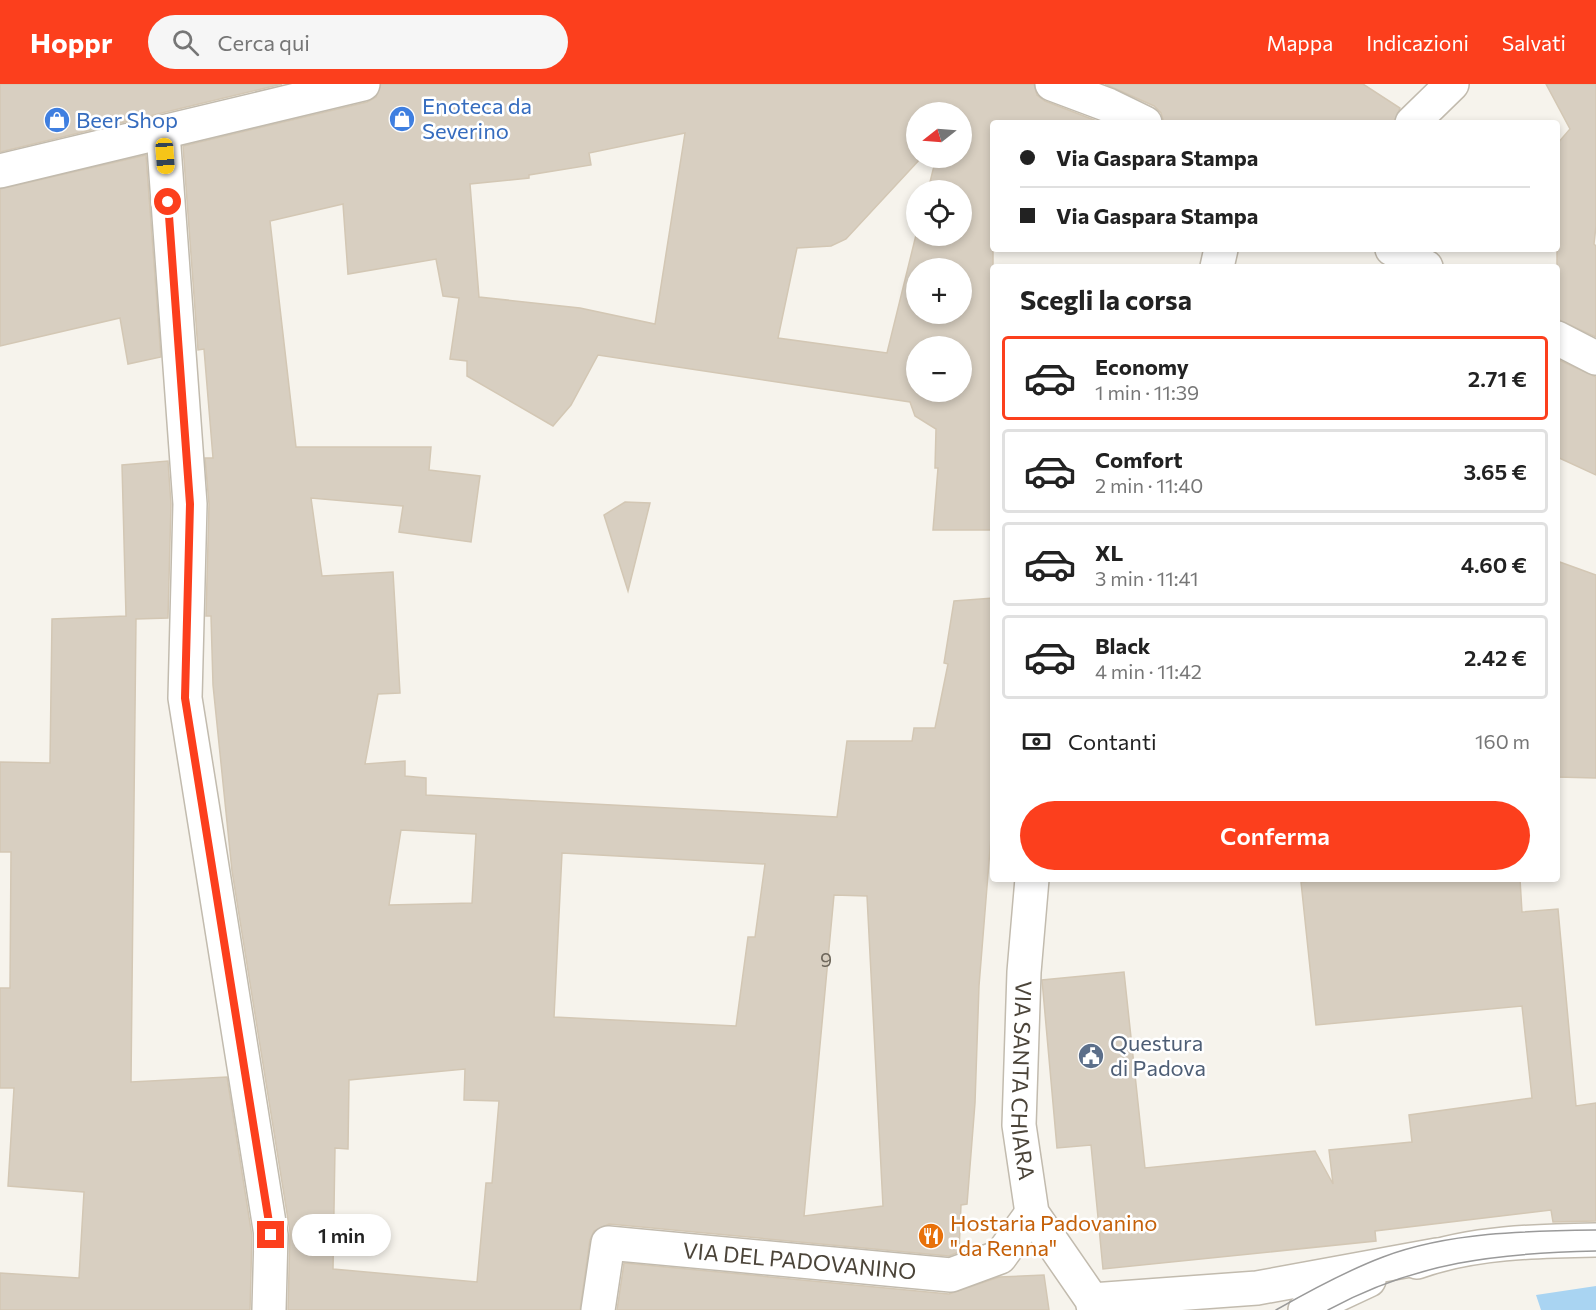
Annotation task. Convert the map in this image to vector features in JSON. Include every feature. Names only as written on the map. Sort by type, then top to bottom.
[{"type":"street","points":[[0,171],[363,84]]},
{"type":"street","points":[[1052,84],[1108,105],[1139,120]]},
{"type":"street","points":[[1415,120],[1452,84]]},
{"type":"street","points":[[163,133],[190,504],[185,698],[271,1235],[269,1310]]},
{"type":"street","points":[[1398,252],[1420,264]]},
{"type":"street","points":[[1560,340],[1596,358]]},
{"type":"street","name":"VIA SANTA CHIARA","points":[[1032,882],[1024,972],[1019,1125],[1032,1213],[1093,1305]]},
{"type":"street","name":"VIA DEL PADOVANINO","points":[[598,1310],[608,1243],[951,1275],[1000,1257],[1032,1213]]},
{"type":"street","points":[[1093,1305],[1257,1288],[1499,1245],[1596,1240]]},
{"type":"street","points":[[1305,1310],[1354,1285],[1437,1255]]},
{"type":"water","points":[[1596,1286],[1596,1310],[1541,1310],[1536,1295]]},
{"type":"building","points":[[0,84],[282,84],[0,152]]},
{"type":"building","points":[[381,84],[1034,84],[1037,95],[1045,101],[1094,120],[990,120],[990,252],[993,252],[993,264],[990,264],[990,530],[933,530],[938,468],[935,468],[936,429],[915,416],[910,402],[972,402],[972,336],[906,336],[906,401],[598,355],[571,405],[553,426],[467,376],[467,361],[450,359],[459,298],[443,296],[436,259],[348,274],[343,204],[270,221],[296,447],[431,447],[429,470],[480,476],[471,542],[399,532],[403,506],[311,498],[322,576],[393,572],[400,693],[378,694],[365,764],[405,761],[405,776],[426,778],[426,795],[837,817],[847,741],[912,741],[914,728],[935,728],[948,664],[944,663],[954,601],[990,598],[990,849],[979,986],[975,1103],[967,1204],[961,1205],[959,1252],[949,1256],[609,1224],[594,1231],[590,1240],[580,1310],[288,1310],[290,1232],[232,871],[213,685],[211,616],[206,616],[209,504],[205,458],[213,458],[204,349],[198,350],[183,146],[367,102],[376,97]],"holes":[[[685,133],[655,324],[580,308],[479,297],[470,184],[529,178],[529,175],[591,165],[589,153]],[[401,830],[476,834],[472,903],[389,905]],[[562,853],[765,864],[755,937],[748,937],[736,1026],[554,1017]],[[834,895],[867,896],[883,1206],[804,1216]],[[465,1069],[464,1100],[499,1101],[492,1183],[486,1183],[477,1282],[333,1269],[335,1148],[348,1149],[349,1080]]]},
{"type":"building","points":[[1105,84],[1363,84],[1400,108],[1395,120],[1163,120],[1161,113],[1154,106]]},
{"type":"building","points":[[1546,84],[1596,84],[1594,244],[1596,246],[1596,337],[1560,320],[1560,264],[1557,264],[1557,252],[1560,252],[1560,141],[1570,129]]},
{"type":"building","points":[[146,155],[161,357],[128,364],[120,318],[0,346],[0,189]]},
{"type":"building","points":[[1560,360],[1596,377],[1596,475],[1560,458]]},
{"type":"building","points":[[168,461],[171,504],[168,618],[136,619],[131,1082],[227,1077],[252,1236],[250,1310],[0,1310],[0,1273],[79,1278],[84,1192],[8,1186],[14,1088],[0,1088],[0,988],[10,988],[11,852],[0,852],[0,762],[50,763],[52,619],[126,616],[122,465]]},
{"type":"building","points":[[625,502],[650,503],[628,591],[604,515]]},
{"type":"building","points":[[1560,562],[1596,575],[1596,778],[1560,777]]},
{"type":"building","points":[[1301,882],[1520,882],[1522,912],[1558,909],[1576,1106],[1596,1103],[1596,1221],[1553,1222],[1551,1210],[1375,1231],[1376,1241],[1103,1269],[1091,1145],[1057,1148],[1042,980],[1124,972],[1145,1168],[1315,1151],[1333,1184],[1329,1150],[1412,1142],[1409,1115],[1532,1098],[1522,1006],[1316,1025]]},
{"type":"building","points":[[624,1263],[949,1294],[999,1277],[1044,1275],[1049,1310],[617,1310]]},
{"type":"tram line","points":[[1276,1310],[1356,1268],[1383,1257],[1434,1242],[1488,1234],[1596,1230]]},
{"type":"tram line","points":[[1328,1310],[1393,1281],[1458,1263],[1525,1254],[1596,1251]]},
{"type":"place","name":"Enoteca da Severino","points":[[402,119]]},
{"type":"place","name":"Beer Shop","points":[[57,120]]},
{"type":"place","name":"Questura di Padova","points":[[1091,1056]]},
{"type":"place","name":"Hostaria Padovanino \"da Renna\"","points":[[931,1236]]},
{"type":"route","points":[[168,202],[190,504],[185,698],[271,1235]]}]
